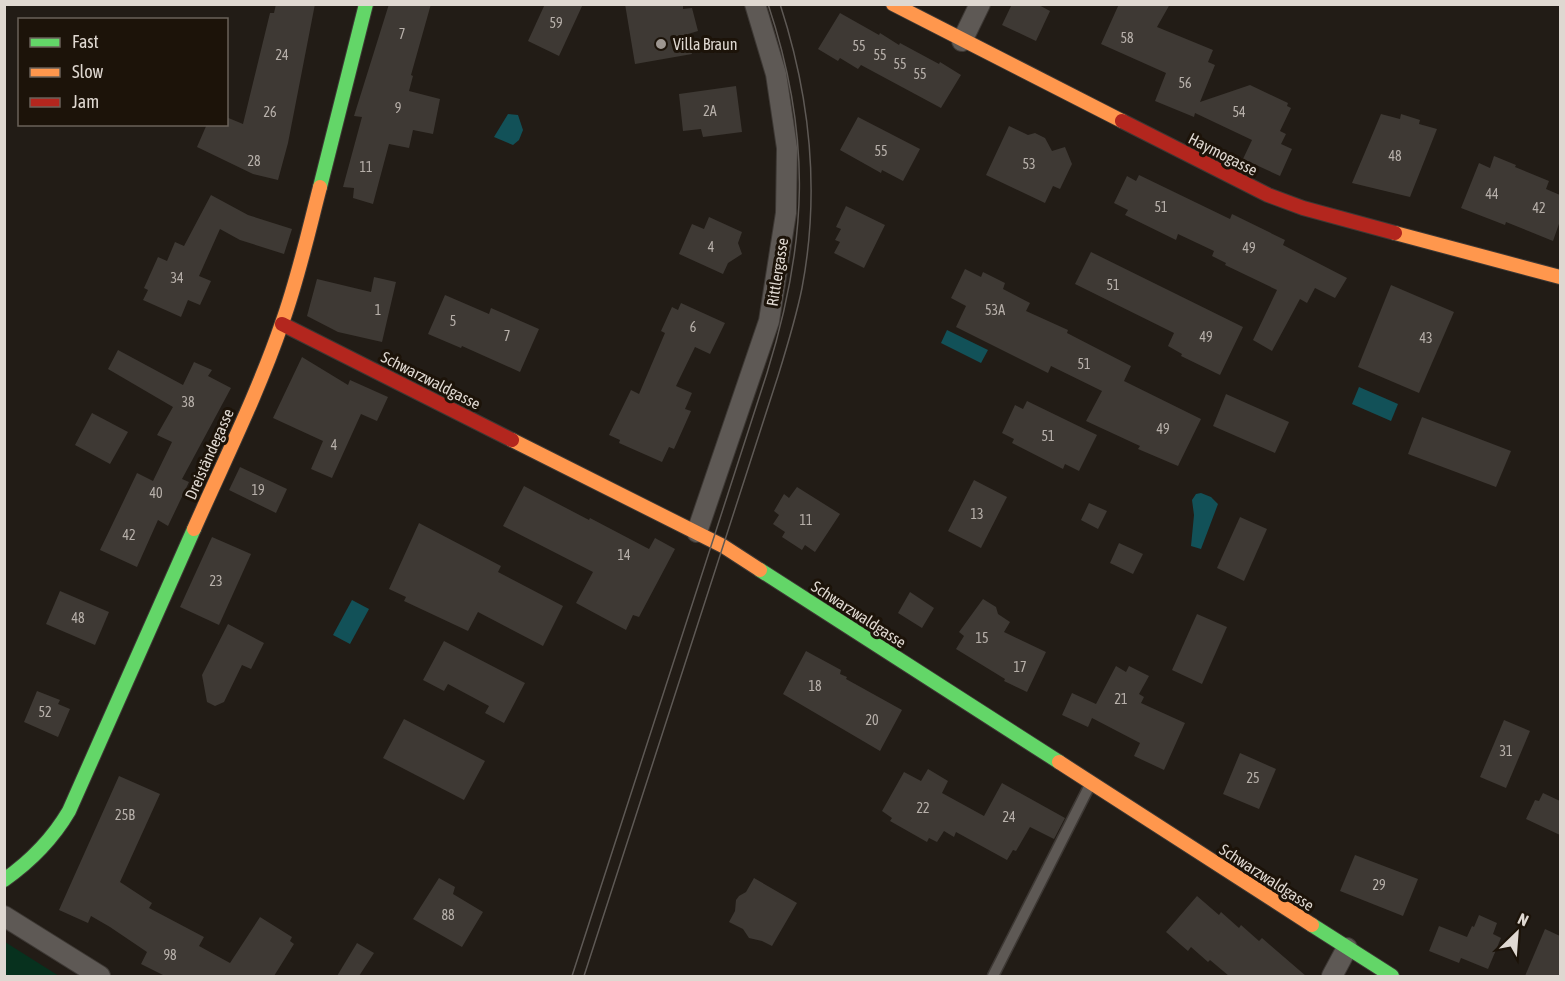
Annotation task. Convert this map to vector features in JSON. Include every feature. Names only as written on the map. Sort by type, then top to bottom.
[{"type":"street","name":"Dreiständegasse","points":[[4,880],[27,865],[56,834],[69,811],[257,386],[282,324],[299,270],[366,4]]},
{"type":"street","name":"Rittlergasse","points":[[697,532],[769,321],[786,213],[787,148],[776,74],[755,4]]},
{"type":"street","name":"Haymogasse","points":[[893,4],[962,41],[1276,198],[1303,208],[1560,277]]},
{"type":"street","points":[[962,41],[980,4]]},
{"type":"street","name":"Schwarzwaldgasse","points":[[282,324],[723,546],[1392,976]]},
{"type":"street","points":[[4,916],[100,976]]},
{"type":"street","points":[[1332,976],[1347,948]]},
{"type":"lane","points":[[993,976],[1091,783]]},
{"type":"green space","points":[[5,942],[59,976],[5,976]]},
{"type":"water","points":[[508,114],[518,115],[523,130],[519,140],[513,145],[494,137]]},
{"type":"water","points":[[947,330],[988,350],[981,363],[941,343]]},
{"type":"water","points":[[1359,387],[1398,404],[1391,421],[1352,404]]},
{"type":"water","points":[[1201,493],[1211,497],[1218,504],[1201,549],[1191,546],[1194,515],[1192,500],[1196,494]]},
{"type":"water","points":[[352,600],[369,609],[350,644],[333,635]]},
{"type":"building","points":[[276,4],[315,4],[288,143],[278,180],[253,174],[197,147],[206,126],[228,126],[228,118],[243,124],[270,13],[274,13]]},
{"type":"building","points":[[389,4],[431,4],[411,75],[413,76],[409,91],[440,99],[433,134],[413,130],[409,148],[389,144],[373,204],[353,198],[354,188],[343,187],[362,117],[354,116]]},
{"type":"building","points":[[545,4],[583,4],[559,56],[528,41]]},
{"type":"building","name":"Villa Braun","points":[[625,4],[683,4],[683,9],[692,8],[698,31],[688,34],[692,54],[635,64]]},
{"type":"building","points":[[1012,4],[1037,4],[1050,11],[1036,41],[1002,25]]},
{"type":"building","points":[[1119,4],[1170,4],[1157,27],[1213,50],[1208,62],[1215,65],[1200,102],[1250,85],[1288,103],[1287,106],[1291,108],[1280,131],[1286,134],[1281,144],[1292,149],[1280,176],[1243,159],[1252,140],[1195,113],[1194,117],[1155,101],[1166,73],[1101,44]]},
{"type":"building","points":[[840,13],[899,45],[900,43],[939,64],[940,62],[961,75],[941,108],[861,65],[858,69],[818,49]]},
{"type":"building","points":[[736,86],[742,132],[703,137],[701,129],[683,131],[679,94]]},
{"type":"building","points":[[1381,114],[1400,119],[1401,114],[1420,120],[1419,124],[1437,129],[1410,197],[1352,183]]},
{"type":"building","points":[[858,117],[920,149],[903,181],[882,170],[881,173],[840,150]]},
{"type":"building","points":[[1009,126],[1028,135],[1035,133],[1045,138],[1052,151],[1065,147],[1072,164],[1060,189],[1053,186],[1045,203],[986,175]]},
{"type":"building","points":[[1494,156],[1549,181],[1546,189],[1560,195],[1560,221],[1553,241],[1506,222],[1505,225],[1461,208],[1479,163],[1490,168]]},
{"type":"building","points":[[1139,175],[1230,219],[1232,214],[1285,240],[1283,245],[1347,278],[1335,298],[1315,288],[1307,303],[1300,299],[1272,351],[1253,340],[1277,290],[1225,265],[1226,263],[1212,256],[1214,251],[1178,234],[1176,240],[1125,215],[1128,210],[1114,203],[1127,176],[1136,181]]},
{"type":"building","points":[[211,195],[248,215],[292,229],[284,254],[240,240],[220,229],[199,276],[211,281],[200,305],[188,300],[181,317],[143,300],[148,290],[144,288],[158,257],[167,261],[175,242],[184,246]]},
{"type":"building","points":[[846,206],[885,225],[864,268],[834,253],[840,242],[835,240],[841,229],[836,227]]},
{"type":"building","points":[[709,217],[742,232],[738,243],[742,254],[728,263],[723,274],[679,254],[692,224],[704,229]]},
{"type":"building","points":[[1091,252],[1243,327],[1220,375],[1181,356],[1182,354],[1168,346],[1174,333],[1075,284]]},
{"type":"building","points":[[965,269],[981,277],[983,272],[1005,283],[1003,289],[1030,303],[1026,311],[1068,330],[1067,333],[1131,366],[1124,381],[1201,419],[1178,466],[1138,449],[1140,446],[1086,421],[1102,391],[1051,366],[1048,373],[956,327],[966,306],[951,298]]},
{"type":"building","points":[[374,277],[396,282],[382,342],[338,332],[307,316],[317,279],[371,292]]},
{"type":"building","points":[[1391,285],[1454,312],[1419,393],[1358,367]]},
{"type":"building","points":[[445,295],[489,314],[491,308],[539,329],[520,372],[462,346],[461,348],[428,334]]},
{"type":"building","points":[[681,303],[725,323],[710,354],[695,347],[676,386],[692,393],[685,409],[691,411],[674,449],[669,447],[662,462],[619,443],[620,440],[609,435],[631,390],[639,394],[665,333],[661,331],[672,307],[678,310]]},
{"type":"building","points":[[118,350],[183,385],[194,362],[212,370],[208,376],[231,388],[182,479],[189,482],[168,526],[158,520],[137,567],[100,550],[137,473],[153,481],[172,442],[157,435],[173,407],[108,369]]},
{"type":"building","points":[[302,357],[348,385],[350,380],[388,397],[377,421],[361,414],[332,478],[311,469],[323,441],[273,418]]},
{"type":"building","points":[[1226,394],[1289,422],[1275,453],[1213,426]]},
{"type":"building","points":[[1027,401],[1097,435],[1079,471],[1065,464],[1063,469],[1012,443],[1014,439],[1002,433],[1015,405],[1023,409]]},
{"type":"building","points":[[92,413],[128,432],[110,464],[75,445]]},
{"type":"building","points":[[1422,417],[1511,451],[1496,487],[1408,454]]},
{"type":"building","points":[[240,467],[287,489],[276,513],[229,490]]},
{"type":"building","points":[[974,480],[1007,497],[981,548],[948,531]]},
{"type":"building","points":[[524,486],[649,549],[655,538],[675,549],[639,617],[633,615],[626,630],[576,603],[593,572],[503,526]]},
{"type":"building","points":[[797,487],[840,514],[815,552],[805,545],[802,550],[782,537],[785,532],[773,524],[779,515],[774,511],[784,494],[789,498]]},
{"type":"building","points":[[1089,503],[1107,511],[1098,529],[1081,520]]},
{"type":"building","points":[[1240,517],[1267,529],[1244,581],[1217,568]]},
{"type":"building","points":[[419,523],[501,566],[498,572],[563,606],[543,646],[478,612],[468,631],[404,601],[406,597],[389,589]]},
{"type":"building","points":[[212,537],[251,554],[219,625],[180,607]]},
{"type":"building","points":[[1119,543],[1143,554],[1133,574],[1110,563]]},
{"type":"building","points":[[60,591],[109,612],[95,645],[46,624]]},
{"type":"building","points":[[910,592],[934,608],[922,628],[898,613]]},
{"type":"building","points":[[983,599],[996,607],[998,614],[1010,622],[1004,632],[1046,652],[1027,692],[1004,681],[1005,679],[956,649],[964,636],[959,632]]},
{"type":"building","points":[[1197,614],[1227,627],[1202,684],[1172,670]]},
{"type":"building","points":[[228,624],[264,643],[251,669],[242,665],[224,702],[215,706],[207,702],[202,675]]},
{"type":"building","points":[[444,641],[525,683],[504,723],[485,713],[489,706],[448,684],[444,691],[423,680]]},
{"type":"building","points":[[806,651],[841,670],[840,674],[847,677],[846,679],[902,710],[880,751],[783,694]]},
{"type":"building","points":[[1116,666],[1126,672],[1129,666],[1149,676],[1139,694],[1144,697],[1141,703],[1185,723],[1164,770],[1134,756],[1140,743],[1092,718],[1088,727],[1062,715],[1072,693],[1096,704]]},
{"type":"building","points":[[37,691],[60,700],[58,704],[70,709],[58,737],[24,722]]},
{"type":"building","points":[[404,719],[485,761],[464,800],[383,758]]},
{"type":"building","points":[[1504,720],[1530,731],[1506,788],[1480,777]]},
{"type":"building","points":[[1240,753],[1276,769],[1259,809],[1223,794]]},
{"type":"building","points":[[928,769],[948,781],[942,793],[984,816],[1002,783],[1065,818],[1054,839],[1030,827],[1016,851],[1013,850],[1007,860],[956,832],[954,837],[944,831],[937,842],[929,838],[927,842],[890,821],[892,818],[882,811],[904,772],[921,781]]},
{"type":"building","points":[[119,776],[160,794],[120,882],[152,903],[149,908],[204,937],[199,946],[230,963],[260,917],[292,937],[290,941],[294,944],[274,976],[165,976],[141,964],[147,952],[110,927],[91,916],[88,923],[59,910]]},
{"type":"building","points":[[1543,793],[1560,801],[1560,835],[1526,819],[1535,800],[1539,801]]},
{"type":"building","points":[[1355,855],[1418,879],[1403,916],[1340,891]]},
{"type":"building","points":[[439,878],[455,887],[453,894],[483,912],[462,947],[413,919]]},
{"type":"building","points":[[754,878],[797,903],[772,946],[749,938],[743,929],[729,922],[735,911],[736,900],[746,892]]},
{"type":"building","points":[[1197,896],[1219,915],[1221,912],[1239,928],[1241,925],[1259,941],[1262,938],[1306,976],[1229,976],[1191,947],[1188,951],[1166,932]]},
{"type":"building","points":[[1479,915],[1497,923],[1493,934],[1501,938],[1488,969],[1461,958],[1459,963],[1429,951],[1439,926],[1467,937]]},
{"type":"building","points":[[1545,929],[1560,936],[1560,976],[1525,976]]},
{"type":"building","points":[[357,943],[374,953],[359,976],[337,976]]},
{"type":"tram line","points":[[572,976],[767,373],[781,325],[791,278],[797,233],[798,144],[782,52],[768,4]]},
{"type":"tram line","points":[[584,976],[778,376],[802,288],[810,216],[809,145],[799,74],[780,4]]},
{"type":"traffic: fast","points":[[320,187],[366,4]]},
{"type":"traffic: fast","points":[[4,880],[40,849],[69,811],[194,529]]},
{"type":"traffic: fast","points":[[760,570],[1059,762]]},
{"type":"traffic: fast","points":[[1312,925],[1392,976]]},
{"type":"traffic: slow","points":[[893,4],[1122,121]]},
{"type":"traffic: slow","points":[[194,529],[273,349],[293,290],[320,187]]},
{"type":"traffic: slow","points":[[1395,233],[1560,277]]},
{"type":"traffic: slow","points":[[512,440],[723,546],[760,570]]},
{"type":"traffic: slow","points":[[1059,762],[1312,925]]},
{"type":"traffic: jam","points":[[1122,121],[1268,195],[1303,208],[1395,233]]},
{"type":"traffic: jam","points":[[282,324],[512,440]]},
{"type":"place","name":"Villa Braun","points":[[661,44]]}]
